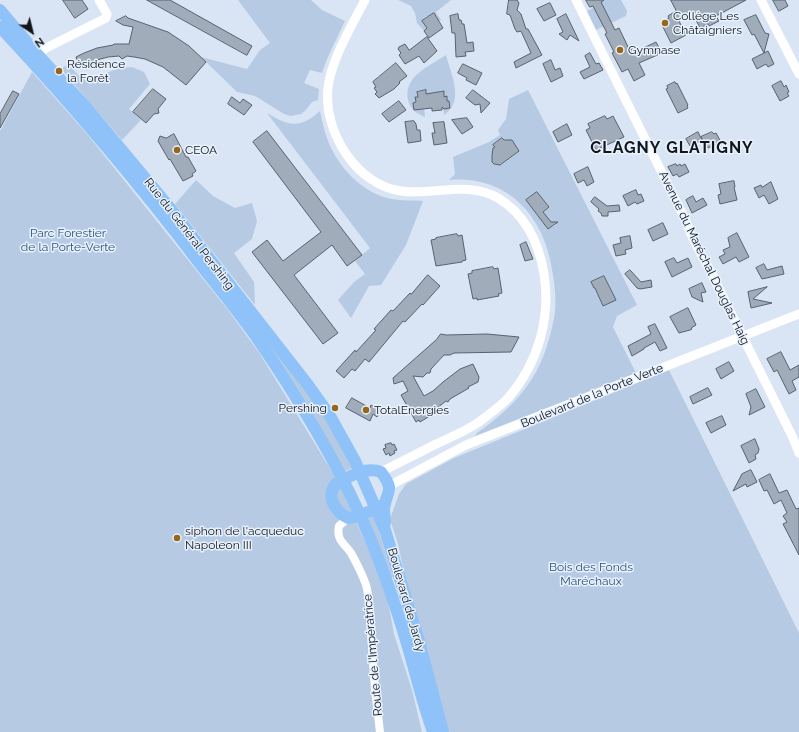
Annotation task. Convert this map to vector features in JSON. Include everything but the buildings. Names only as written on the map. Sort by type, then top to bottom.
[{"type":"main road","name":"Rue du Général Pershing","points":[[0,10],[33,56],[80,116],[128,172],[254,333],[303,407],[336,464],[343,480]]},
{"type":"main road","name":"Rue du Général Pershing","points":[[0,27],[33,56],[86,107],[170,208],[308,385],[330,416],[360,472]]},
{"type":"main road","points":[[370,469],[381,472],[389,486],[389,492],[381,506],[360,516],[348,518],[339,512],[333,505],[332,496],[334,487],[343,480],[370,469]]},
{"type":"main road","points":[[360,472],[381,506]]},
{"type":"main road","name":"Boulevard de Jardy","points":[[343,480],[380,561],[408,646],[418,685],[433,732]]},
{"type":"main road","name":"Boulevard de Jardy","points":[[381,506],[384,510],[385,530],[443,732]]},
{"type":"street","points":[[33,56],[56,42],[106,18],[107,14],[99,0]]},
{"type":"street","points":[[365,0],[334,66],[328,88],[330,115],[335,133],[344,152],[364,175],[377,184],[390,189],[413,192],[456,189],[475,190],[498,198],[519,214],[531,232],[539,251],[546,288],[545,321],[538,346],[528,368],[508,398],[475,424],[381,472]]},
{"type":"street","name":"Avenue du Maréchal Douglas Haig","points":[[576,0],[686,221],[700,254],[710,270],[793,438],[799,453]]},
{"type":"street","points":[[761,0],[799,74]]},
{"type":"street","name":"Boulevard de la Porte Verte","points":[[389,486],[466,446],[799,314]]},
{"type":"street","name":"Route de l'Impératrice","points":[[348,518],[338,526],[337,533],[341,542],[350,553],[365,582],[368,592],[375,690],[380,732]]},
{"type":"green space","points":[[238,0],[311,0],[322,10],[345,21],[322,73],[310,70],[304,83],[319,89],[318,100],[312,102],[301,114],[291,116],[284,114],[255,96],[237,92],[201,57],[247,69],[260,50],[270,43]]},
{"type":"green space","points":[[398,0],[451,0],[436,12],[441,20],[437,22],[432,20],[429,16],[425,17],[422,21],[427,28],[424,31],[417,23],[415,13],[411,6]]},
{"type":"green space","points":[[592,0],[621,0],[627,11],[626,16],[596,30],[587,11],[595,7]]},
{"type":"green space","points":[[446,55],[455,87],[454,103],[444,115],[443,108],[450,107],[449,101],[447,101],[447,96],[444,97],[441,90],[427,99],[426,90],[419,90],[417,92],[418,97],[415,97],[416,102],[414,103],[414,108],[424,107],[425,117],[414,111],[410,106],[408,92],[410,84],[419,73]]},
{"type":"green space","points":[[68,64],[81,78],[101,75],[119,68],[132,67],[144,72],[150,84],[129,109],[141,120],[122,140],[61,69]]},
{"type":"green space","name":"Parc Forestier de la Porte-Verte","points":[[32,72],[87,134],[228,310],[260,354],[334,475],[339,487],[342,486],[353,511],[351,511],[385,585],[394,634],[412,690],[422,732],[0,732],[0,131]]},
{"type":"green space","points":[[528,90],[637,305],[617,316],[613,327],[636,373],[475,436],[511,405],[531,380],[546,349],[555,312],[554,284],[549,255],[542,236],[533,219],[521,205],[507,193],[490,185],[471,180],[449,180],[455,174],[453,157],[489,142],[500,135],[498,130],[506,119],[509,99]],"holes":[[[502,138],[507,141],[512,140],[519,151],[501,165],[499,163],[497,165],[494,164],[492,160],[495,147],[494,145]],[[531,196],[538,205],[544,200],[549,207],[543,212],[551,223],[555,222],[556,225],[548,229],[526,199]],[[604,276],[616,300],[603,306],[591,282]]]},
{"type":"green space","points":[[320,111],[325,134],[332,151],[353,178],[371,191],[381,196],[396,200],[423,201],[406,245],[381,285],[369,286],[351,318],[338,300],[354,282],[365,274],[355,261],[370,248],[267,113],[281,121],[294,124],[306,121]]},
{"type":"green space","points":[[196,180],[213,196],[235,208],[252,203],[257,221],[252,239],[234,253],[254,282],[255,305],[175,204]]},
{"type":"green space","points":[[184,229],[310,394],[354,467],[344,472],[310,408],[290,377],[270,347]]},
{"type":"green space","name":"Bois des Fonds Maréchaux","points":[[669,370],[799,633],[799,732],[445,732],[415,622],[398,544],[390,519],[399,494],[406,484],[454,458]]},
{"type":"green space","points":[[374,516],[393,577],[391,578],[368,519]]},
{"type":"place","name":"Collège Les Châtaigniers","points":[[665,23]]},
{"type":"place","name":"Gymnase","points":[[620,50]]},
{"type":"place","name":"Résidence la Forêt","points":[[59,71]]},
{"type":"place","name":"CEOA","points":[[177,150]]},
{"type":"place","name":"Pershing","points":[[335,408]]},
{"type":"place","name":"TotalEnergies","points":[[366,410]]},
{"type":"place","name":"siphon de l'acqueduc Napoleon III","points":[[177,538]]},
{"type":"district","name":"CLAGNY GLATIGNY","points":[[672,148]]}]
